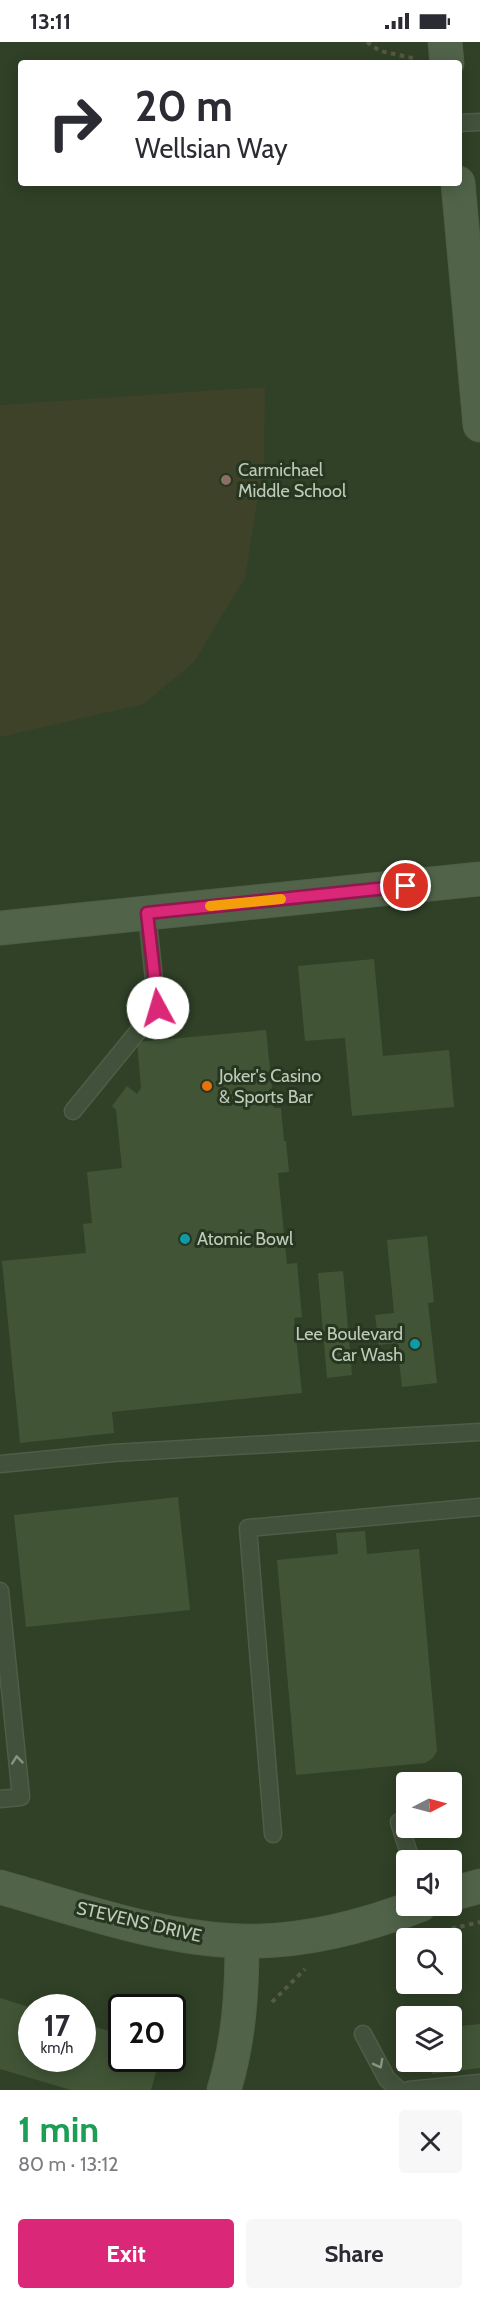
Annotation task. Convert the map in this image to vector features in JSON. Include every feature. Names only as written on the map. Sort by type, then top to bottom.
[{"type":"street","points":[[458,186],[480,425]]},
{"type":"street","points":[[0,928],[480,879]]},
{"type":"street","points":[[462,1891],[480,1886]]},
{"type":"street","name":"STEVENS DRIVE","points":[[0,1887],[136,1925],[200,1938],[242,1941],[287,1939],[330,1933],[370,1923],[424,1920]]},
{"type":"street","points":[[224,2090],[232,2065],[242,2001],[242,1941]]},
{"type":"lane","points":[[462,123],[480,122]]},
{"type":"lane","points":[[73,1112],[158,1008],[147,913]]},
{"type":"lane","points":[[0,1464],[113,1453],[480,1432]]},
{"type":"lane","points":[[273,1834],[249,1528],[480,1508]]},
{"type":"lane","points":[[0,1591],[21,1797],[0,1799]]},
{"type":"lane","points":[[363,2034],[387,2079],[399,2090]]},
{"type":"lane","points":[[409,2090],[480,2083]]},
{"type":"path","points":[[367,42],[380,51],[440,55]]},
{"type":"path","points":[[424,1920],[480,1922]]},
{"type":"path","points":[[270,2012],[272,2001],[308,1966]]},
{"type":"green space","points":[[265,387],[264,461],[245,578],[194,662],[144,704],[0,737],[0,405]]},
{"type":"building","points":[[374,959],[383,1056],[449,1050],[454,1107],[352,1116],[345,1038],[305,1041],[298,966]]},
{"type":"building","name":"Atomic Bowl","points":[[266,1030],[274,1108],[281,1108],[284,1141],[286,1141],[289,1172],[278,1173],[287,1264],[297,1263],[302,1317],[294,1318],[302,1393],[112,1412],[114,1433],[20,1443],[2,1261],[86,1253],[83,1224],[92,1223],[87,1172],[122,1168],[116,1110],[112,1106],[127,1086],[137,1094],[141,1088],[137,1042]]},
{"type":"building","points":[[427,1236],[434,1302],[428,1303],[437,1383],[402,1387],[397,1343],[379,1345],[375,1315],[394,1313],[387,1240]]},
{"type":"building","points":[[343,1271],[352,1375],[327,1378],[318,1273]]},
{"type":"building","points":[[178,1497],[190,1610],[26,1627],[14,1515]]},
{"type":"building","points":[[365,1531],[367,1554],[419,1549],[437,1751],[433,1758],[425,1763],[296,1775],[277,1560],[338,1554],[336,1533]]},
{"type":"building","points":[[0,1998],[18,2004],[18,2072],[96,2072],[96,2027],[108,2031],[108,2072],[156,2072],[151,2090],[71,2090],[0,2069]]},
{"type":"building","points":[[480,2024],[480,2068],[462,2070],[462,2026]]},
{"type":"slow traffic","points":[[210,906],[281,899]]},
{"type":"place","name":"Carmichael Middle School","points":[[226,480]]},
{"type":"place","name":"Joker's Casino & Sports Bar","points":[[207,1086]]},
{"type":"place","name":"Atomic Bowl","points":[[185,1239]]},
{"type":"place","name":"Lee Boulevard Car Wash","points":[[415,1344]]},
{"type":"route","points":[[158,1008],[147,913],[406,886]]}]
